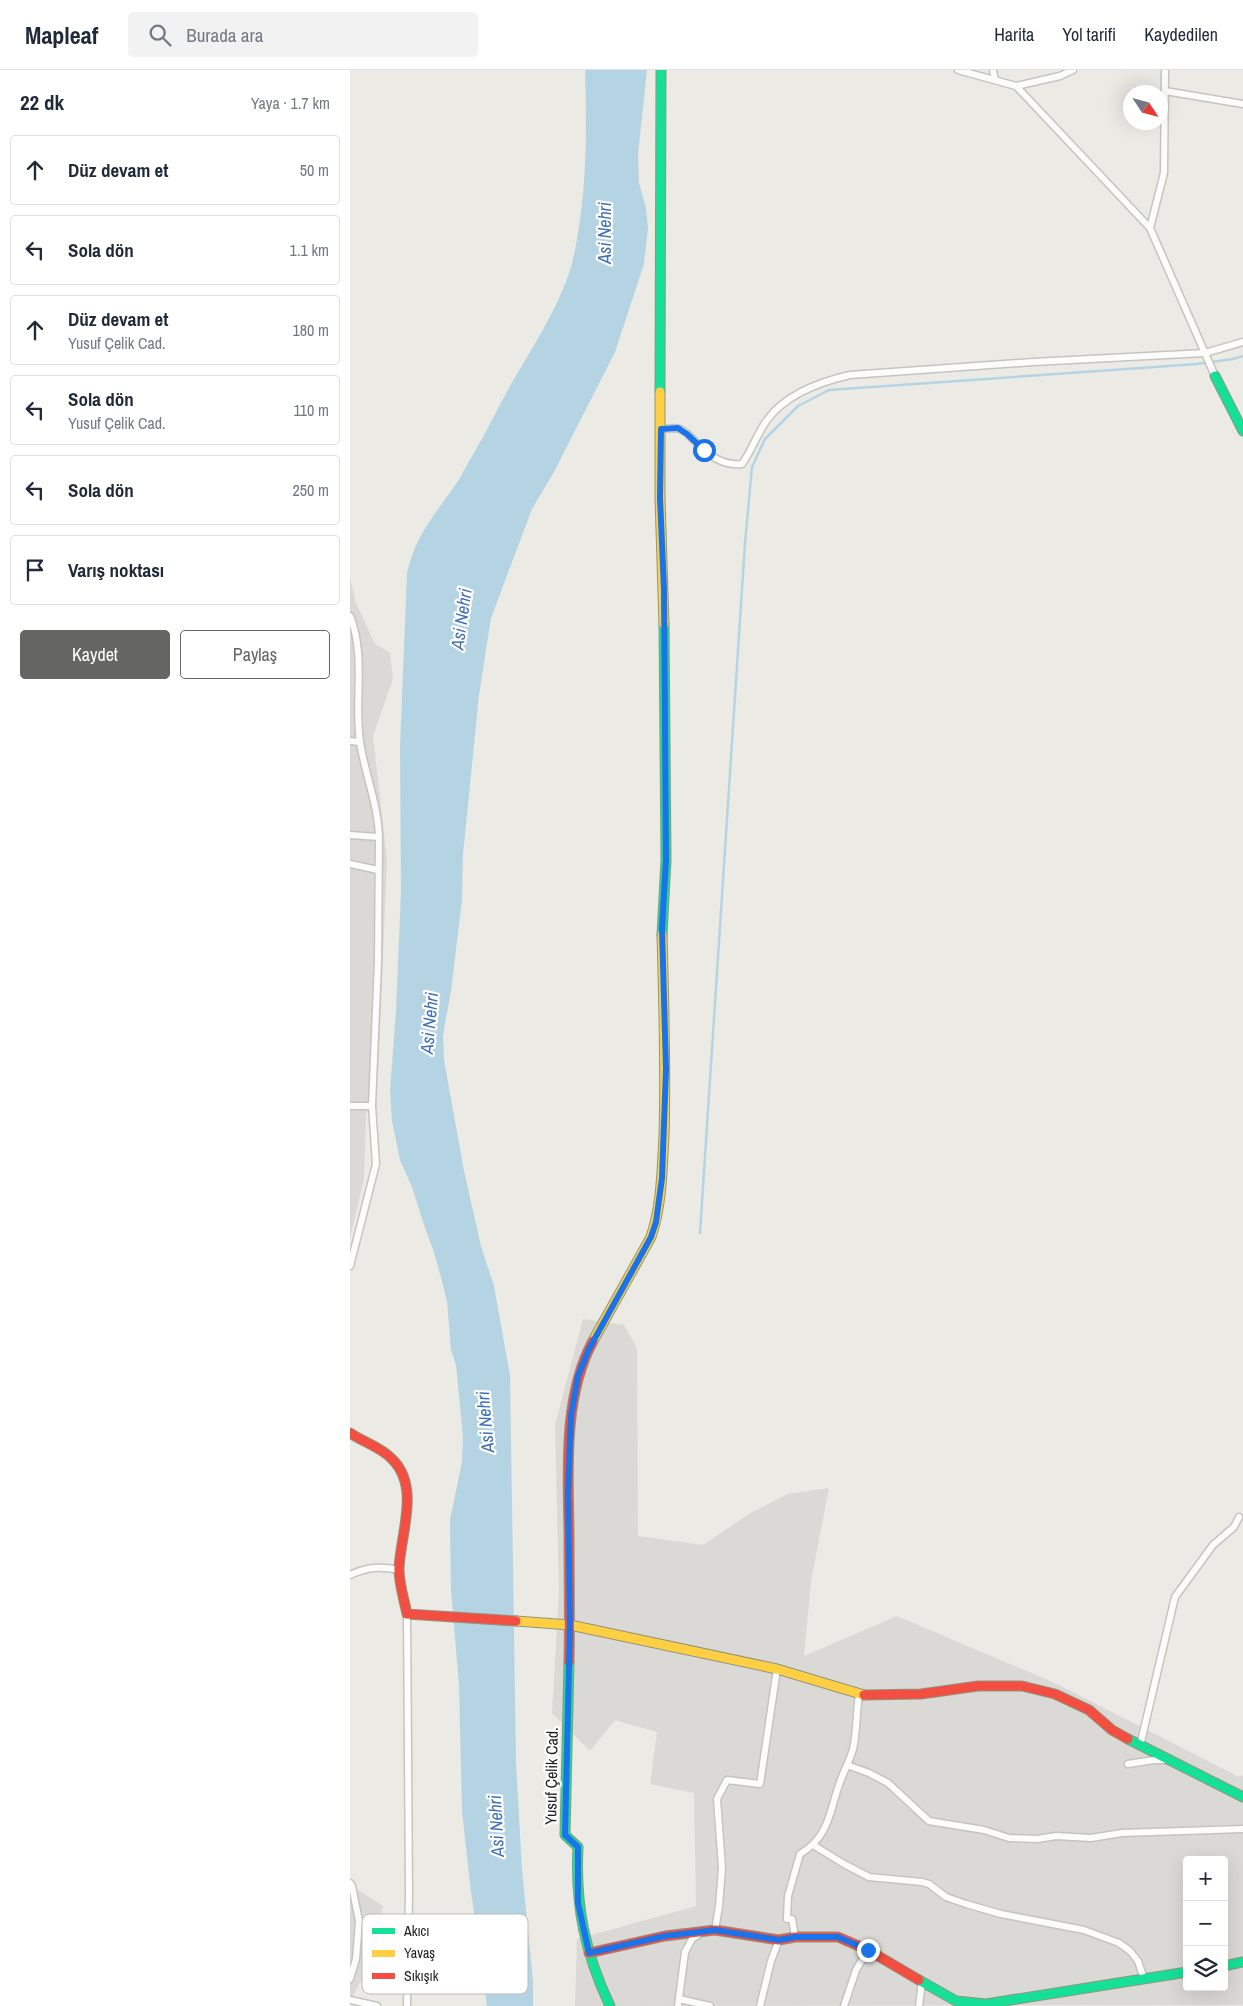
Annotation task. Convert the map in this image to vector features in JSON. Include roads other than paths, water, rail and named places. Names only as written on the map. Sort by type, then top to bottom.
[{"type":"street","name":"Yusuf Çelik Cad.","points":[[610,2006],[599,1984],[589,1953],[578,1903],[578,1847],[565,1835],[570,1625],[568,1466],[571,1416],[576,1386],[583,1364],[596,1336],[651,1237],[656,1222],[662,1178],[666,1069],[662,929],[666,860],[664,589],[660,498],[661,70]]},
{"type":"street","points":[[958,70],[1016,86],[1060,76],[1073,70]]},
{"type":"street","points":[[993,70],[995,80]]},
{"type":"street","points":[[1165,70],[1165,85]]},
{"type":"street","points":[[1016,86],[1150,228],[1215,376],[1243,430]]},
{"type":"street","points":[[1168,92],[1243,104]]},
{"type":"street","points":[[1150,228],[1164,173],[1165,130]]},
{"type":"street","points":[[661,429],[678,428],[720,461],[731,465],[742,464],[768,419],[802,390],[826,380],[850,376],[1033,362],[1205,353],[1243,342]]},
{"type":"street","points":[[350,616],[357,641],[360,742],[379,818],[378,962],[372,1106],[376,1164],[350,1266]]},
{"type":"street","points":[[350,741],[360,742]]},
{"type":"street","points":[[350,835],[379,837]]},
{"type":"street","points":[[350,864],[378,870]]},
{"type":"street","points":[[350,1106],[372,1106]]},
{"type":"street","points":[[350,1433],[393,1459],[404,1474],[406,1496],[405,1527],[399,1570],[411,1614],[409,1914]]},
{"type":"street","points":[[1140,1746],[1175,1597],[1213,1545],[1234,1527],[1239,1517]]},
{"type":"street","points":[[350,1575],[364,1568],[387,1567],[399,1570]]},
{"type":"street","points":[[411,1614],[560,1623],[777,1669],[859,1695],[921,1694],[978,1686],[1022,1686],[1055,1694],[1089,1710],[1112,1730],[1140,1746],[1174,1761],[1243,1797]]},
{"type":"street","points":[[715,1930],[722,1868],[717,1799],[727,1780],[760,1784],[777,1669]]},
{"type":"street","points":[[795,1937],[792,1919],[787,1919],[788,1896],[800,1854],[813,1845],[822,1834],[833,1809],[853,1748],[859,1695]]},
{"type":"street","points":[[1128,1764],[1154,1760],[1174,1761]]},
{"type":"street","points":[[847,1765],[869,1773],[888,1783],[929,1821],[984,1830],[1009,1838],[1037,1839],[1056,1836],[1092,1838],[1122,1833],[1243,1829]]},
{"type":"street","points":[[813,1845],[869,1877],[922,1882],[929,1884],[946,1897],[966,1904],[1001,1914],[1084,1930],[1119,1943],[1130,1951],[1138,1961],[1144,1979]]},
{"type":"street","points":[[350,1883],[359,1921],[356,1959],[350,1979]]},
{"type":"street","points":[[589,1953],[665,1936],[715,1930],[779,1940],[795,1937],[838,1937],[868,1950],[956,2000],[986,2004],[1183,1973]]},
{"type":"street","points":[[702,1932],[692,1939],[686,1952],[678,2002],[710,2006]]},
{"type":"street","points":[[760,2006],[771,1961],[779,1940]]},
{"type":"street","points":[[844,2006],[856,1970],[868,1950]]},
{"type":"street","points":[[1228,1965],[1243,1962]]},
{"type":"street","points":[[919,2006],[922,1981]]},
{"type":"street","points":[[350,2000],[377,2006]]},
{"type":"water","name":"Asi Nehri","points":[[585,70],[647,70],[638,155],[639,183],[646,208],[648,228],[644,264],[615,352],[554,472],[532,509],[491,618],[479,695],[463,854],[462,900],[451,991],[443,1035],[444,1060],[464,1171],[481,1246],[494,1286],[510,1376],[516,1762],[526,1914],[474,1914],[462,1811],[459,1685],[451,1590],[450,1520],[462,1462],[463,1437],[456,1365],[451,1350],[447,1301],[442,1281],[412,1187],[400,1160],[392,1121],[390,1090],[396,1011],[401,892],[400,747],[407,573],[421,535],[458,481],[546,323],[570,272],[584,186]]},
{"type":"water","points":[[528,1931],[533,1981],[533,2006],[487,2006],[485,1994],[528,1994]]},
{"type":"waterway","points":[[700,1233],[745,543],[752,467],[765,439],[798,406],[829,390],[1197,364],[1243,356]]}]
